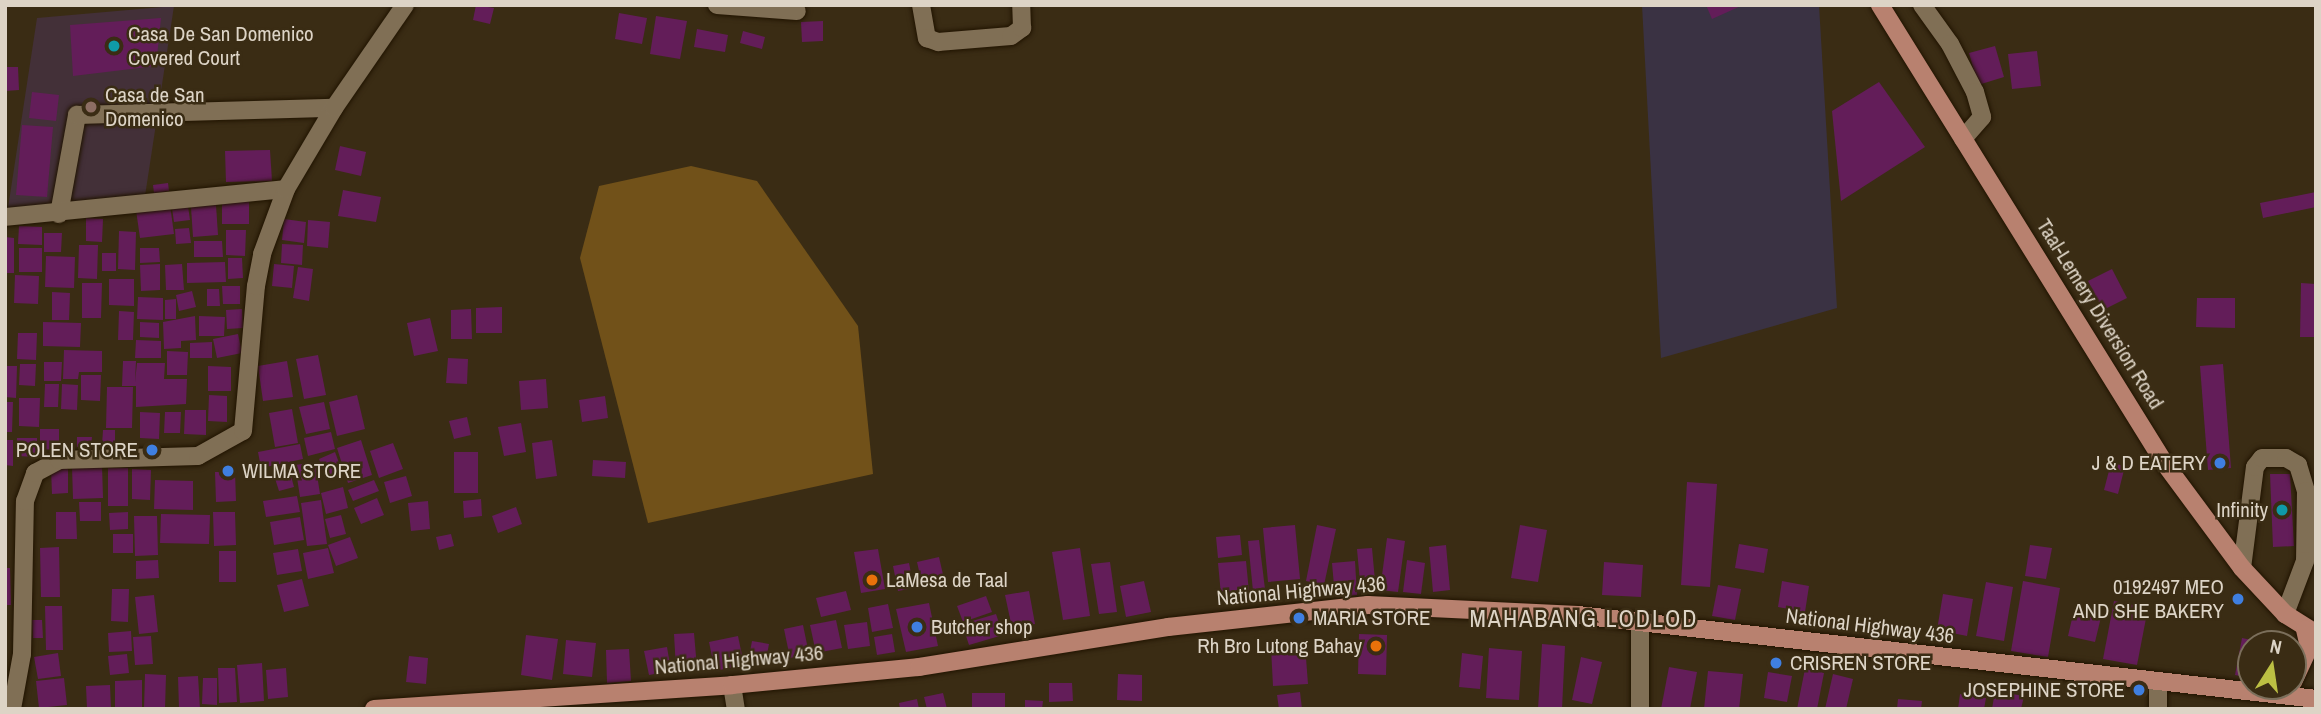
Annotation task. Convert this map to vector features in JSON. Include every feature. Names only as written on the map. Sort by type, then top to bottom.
[{"type":"main road","name":"Taal-Lemery Diversion Road","points":[[1880,5],[2165,464],[2242,568],[2285,614],[2312,634]]},
{"type":"main road","name":"National Highway 436","points":[[374,709],[732,685],[919,667],[1168,627],[1367,605],[1481,607],[1640,622],[2158,682],[2237,685]]},
{"type":"main road","points":[[2307,651],[2312,634]]},
{"type":"street","points":[[12,709],[22,654],[25,501],[35,473],[60,460],[198,456],[243,431],[256,286],[262,254],[286,189],[334,108],[405,5]]},
{"type":"street","points":[[717,5],[797,11]]},
{"type":"street","points":[[921,5],[926,38],[938,42],[1011,36],[1022,28],[1021,5]]},
{"type":"street","points":[[1922,5],[1950,44],[1975,92],[1982,117],[1963,139]]},
{"type":"street","points":[[59,214],[77,115],[334,108]]},
{"type":"street","points":[[5,217],[59,214],[286,189]]},
{"type":"street","points":[[2242,568],[2255,467],[2263,458],[2286,458],[2298,465],[2306,491],[2305,561],[2285,614]]},
{"type":"street","points":[[1640,622],[1640,709]]},
{"type":"street","points":[[2158,682],[2158,709]]},
{"type":"street","points":[[732,685],[736,709]]},
{"type":"shaded area","points":[[1642,5],[1819,5],[1837,308],[1661,358]]},
{"type":"shaded area","name":"Casa de San Domenico","points":[[174,6],[145,196],[8,208],[37,18]]},
{"type":"shaded area","points":[[691,166],[757,181],[858,326],[873,474],[648,523],[580,258],[599,186]]},
{"type":"building","points":[[476,5],[494,8],[490,24],[473,20]]},
{"type":"building","points":[[1706,5],[1743,5],[1712,19]]},
{"type":"building","points":[[619,13],[647,18],[642,44],[615,39]]},
{"type":"building","points":[[656,16],[687,21],[680,59],[650,54]]},
{"type":"building","name":"Casa De San Domenico Covered Court","points":[[161,18],[156,66],[73,76],[70,25]]},
{"type":"building","points":[[823,21],[823,41],[802,42],[801,22]]},
{"type":"building","points":[[697,29],[728,35],[725,52],[694,47]]},
{"type":"building","points":[[743,31],[765,37],[762,49],[740,43]]},
{"type":"building","points":[[1995,46],[2004,77],[1978,85],[1969,53]]},
{"type":"building","points":[[2037,51],[2041,86],[2012,89],[2008,54]]},
{"type":"building","points":[[5,67],[18,67],[19,90],[5,91]]},
{"type":"building","points":[[1879,82],[1925,147],[1841,201],[1832,111]]},
{"type":"building","points":[[32,92],[59,95],[56,121],[29,118]]},
{"type":"building","points":[[22,125],[53,127],[47,197],[16,195]]},
{"type":"building","points":[[340,146],[366,152],[361,176],[335,170]]},
{"type":"building","points":[[270,150],[272,181],[226,182],[225,151]]},
{"type":"building","points":[[168,183],[169,191],[154,193],[153,185]]},
{"type":"building","points":[[343,190],[381,197],[376,222],[338,216]]},
{"type":"building","points":[[2316,192],[2316,207],[2263,218],[2260,203]]},
{"type":"building","points":[[222,201],[249,202],[249,224],[222,224]]},
{"type":"building","points":[[170,205],[174,234],[140,238],[136,210]]},
{"type":"building","points":[[216,205],[218,235],[193,237],[191,207]]},
{"type":"building","points":[[188,206],[190,220],[174,222],[172,208]]},
{"type":"building","points":[[86,218],[103,219],[102,242],[86,241]]},
{"type":"building","points":[[284,219],[306,222],[304,243],[282,240]]},
{"type":"building","points":[[308,220],[330,222],[328,248],[307,246]]},
{"type":"building","points":[[19,226],[42,227],[42,245],[18,244]]},
{"type":"building","points":[[189,228],[191,243],[176,244],[175,229]]},
{"type":"building","points":[[226,230],[246,230],[245,256],[226,255]]},
{"type":"building","points":[[119,231],[136,232],[135,270],[118,269]]},
{"type":"building","points":[[44,233],[62,233],[61,252],[44,252]]},
{"type":"building","points":[[5,237],[14,238],[14,273],[5,273]]},
{"type":"building","points":[[194,241],[222,241],[223,257],[194,257]]},
{"type":"building","points":[[282,244],[303,245],[302,265],[281,263]]},
{"type":"building","points":[[79,245],[98,245],[97,279],[78,278]]},
{"type":"building","points":[[19,248],[42,248],[42,272],[19,272]]},
{"type":"building","points":[[140,248],[159,248],[160,262],[140,263]]},
{"type":"building","points":[[102,253],[116,253],[116,271],[102,271]]},
{"type":"building","points":[[46,256],[75,257],[74,288],[45,287]]},
{"type":"building","points":[[228,258],[242,258],[243,278],[228,279]]},
{"type":"building","points":[[225,262],[226,282],[187,283],[187,263]]},
{"type":"building","points":[[160,264],[160,290],[141,291],[140,265]]},
{"type":"building","points":[[182,264],[184,290],[166,290],[165,265]]},
{"type":"building","points":[[274,264],[294,266],[292,288],[272,286]]},
{"type":"building","points":[[298,267],[313,269],[309,301],[293,298]]},
{"type":"building","points":[[2112,269],[2127,298],[2103,310],[2088,281]]},
{"type":"building","points":[[15,275],[39,276],[38,304],[14,303]]},
{"type":"building","points":[[109,279],[134,279],[134,306],[109,305]]},
{"type":"building","points":[[82,283],[102,283],[101,318],[82,318]]},
{"type":"building","points":[[2301,283],[2316,284],[2316,337],[2300,337]]},
{"type":"building","points":[[222,286],[240,286],[240,304],[223,304]]},
{"type":"building","points":[[207,289],[219,289],[220,306],[207,306]]},
{"type":"building","points":[[192,291],[196,307],[179,311],[176,295]]},
{"type":"building","points":[[52,292],[70,293],[69,320],[52,320]]},
{"type":"building","points":[[138,297],[163,298],[163,320],[137,319]]},
{"type":"building","points":[[2197,298],[2235,298],[2235,328],[2196,327]]},
{"type":"building","points":[[176,299],[176,319],[165,319],[165,300]]},
{"type":"building","points":[[502,307],[502,333],[476,333],[476,308]]},
{"type":"building","points":[[242,309],[243,328],[227,329],[226,310]]},
{"type":"building","points":[[471,309],[472,339],[451,339],[451,310]]},
{"type":"building","points":[[119,311],[134,312],[133,340],[118,340]]},
{"type":"building","points":[[195,316],[196,340],[181,341],[181,348],[164,349],[163,322]]},
{"type":"building","points":[[199,316],[225,317],[224,336],[199,336]]},
{"type":"building","points":[[430,318],[438,351],[414,356],[407,323]]},
{"type":"building","points":[[43,322],[81,323],[80,347],[43,346]]},
{"type":"building","points":[[140,322],[159,323],[159,338],[140,337]]},
{"type":"building","points":[[18,333],[37,333],[36,360],[17,359]]},
{"type":"building","points":[[238,334],[242,353],[217,358],[213,339]]},
{"type":"building","points":[[136,340],[161,341],[161,358],[135,358]]},
{"type":"building","points":[[212,342],[212,358],[190,358],[190,343]]},
{"type":"building","points":[[64,350],[102,351],[102,372],[79,372],[78,379],[63,379]]},
{"type":"building","points":[[167,351],[188,352],[187,375],[167,375]]},
{"type":"building","points":[[318,355],[326,395],[304,399],[296,359]]},
{"type":"building","points":[[448,358],[468,359],[467,384],[446,383]]},
{"type":"building","points":[[123,361],[136,361],[135,382],[137,363],[165,363],[164,379],[187,379],[186,404],[136,407],[136,386],[122,386]]},
{"type":"building","points":[[287,361],[293,397],[263,401],[258,366]]},
{"type":"building","points":[[44,362],[62,362],[61,381],[44,381]]},
{"type":"building","points":[[20,364],[36,364],[35,386],[19,385]]},
{"type":"building","points":[[2223,364],[2231,468],[2208,470],[2200,366]]},
{"type":"building","points":[[5,366],[17,366],[16,398],[5,397]]},
{"type":"building","points":[[208,366],[231,367],[231,391],[208,391]]},
{"type":"building","points":[[81,375],[101,375],[100,401],[81,400]]},
{"type":"building","points":[[546,379],[548,408],[521,410],[519,381]]},
{"type":"building","points":[[45,384],[59,384],[58,407],[44,407]]},
{"type":"building","points":[[62,384],[78,385],[77,410],[61,409]]},
{"type":"building","points":[[107,387],[133,387],[132,428],[106,428]]},
{"type":"building","points":[[209,395],[227,396],[227,422],[208,421]]},
{"type":"building","points":[[357,395],[365,429],[337,436],[329,402]]},
{"type":"building","points":[[605,396],[608,418],[582,422],[579,400]]},
{"type":"building","points":[[19,398],[40,398],[39,427],[19,426]]},
{"type":"building","points":[[5,402],[13,402],[12,432],[5,432]]},
{"type":"building","points":[[324,402],[330,429],[306,434],[299,407]]},
{"type":"building","points":[[292,409],[298,443],[275,447],[269,413]]},
{"type":"building","points":[[185,410],[206,410],[206,435],[184,434]]},
{"type":"building","points":[[140,412],[160,413],[159,439],[140,438]]},
{"type":"building","points":[[165,412],[181,412],[180,433],[164,433]]},
{"type":"building","points":[[467,417],[471,435],[454,439],[449,421]]},
{"type":"building","points":[[521,423],[526,452],[504,456],[498,427]]},
{"type":"building","points":[[40,429],[59,429],[59,450],[40,449]]},
{"type":"building","points":[[103,430],[115,430],[115,445],[102,445]]},
{"type":"building","points":[[331,432],[335,449],[308,456],[304,438]]},
{"type":"building","points":[[77,437],[92,437],[91,447],[77,447]]},
{"type":"building","points":[[17,438],[37,438],[37,457],[16,456]]},
{"type":"building","points":[[5,440],[13,440],[13,466],[5,465]]},
{"type":"building","points":[[361,440],[372,475],[348,483],[337,448]]},
{"type":"building","points":[[552,440],[557,476],[536,479],[532,443]]},
{"type":"building","points":[[393,443],[403,469],[379,478],[370,451]]},
{"type":"building","points":[[300,444],[303,459],[261,468],[258,452]]},
{"type":"building","points":[[335,452],[342,471],[326,477],[319,459]]},
{"type":"building","points":[[454,452],[478,452],[478,493],[454,493]]},
{"type":"building","points":[[593,460],[626,462],[625,478],[592,476]]},
{"type":"building","points":[[315,462],[320,494],[300,497],[295,465]]},
{"type":"building","points":[[2111,463],[2125,466],[2118,494],[2104,490]]},
{"type":"building","points":[[288,465],[294,487],[279,491],[272,469]]},
{"type":"building","points":[[102,466],[103,498],[73,499],[72,467]]},
{"type":"building","points":[[108,468],[128,468],[128,506],[108,506]]},
{"type":"building","points":[[51,469],[68,469],[68,493],[52,494]]},
{"type":"building","points":[[132,469],[151,470],[150,500],[132,499]]},
{"type":"building","points":[[215,472],[235,472],[236,501],[216,502]]},
{"type":"building","name":"Infinity","points":[[2270,474],[2290,474],[2294,546],[2273,547]]},
{"type":"building","points":[[406,476],[412,496],[390,503],[384,482]]},
{"type":"building","points":[[155,480],[193,481],[193,510],[154,509]]},
{"type":"building","points":[[374,480],[379,491],[353,501],[348,490]]},
{"type":"building","points":[[1687,482],[1717,484],[1710,587],[1681,585]]},
{"type":"building","points":[[343,487],[348,508],[326,514],[321,493]]},
{"type":"building","points":[[297,496],[300,512],[266,517],[263,501]]},
{"type":"building","points":[[377,498],[384,515],[361,524],[354,508]]},
{"type":"building","points":[[481,499],[482,516],[464,518],[463,501]]},
{"type":"building","points":[[321,500],[327,544],[307,546],[301,503]]},
{"type":"building","points":[[428,501],[430,529],[411,531],[408,503]]},
{"type":"building","points":[[79,502],[101,502],[101,521],[80,521]]},
{"type":"building","points":[[516,507],[522,524],[498,533],[492,516]]},
{"type":"building","points":[[56,512],[76,512],[77,539],[56,539]]},
{"type":"building","points":[[128,512],[128,529],[110,530],[109,513]]},
{"type":"building","points":[[213,512],[235,512],[236,545],[214,546]]},
{"type":"building","points":[[161,514],[210,515],[209,544],[160,543]]},
{"type":"building","points":[[341,515],[346,534],[330,538],[325,519]]},
{"type":"building","points":[[134,516],[157,516],[158,555],[135,556]]},
{"type":"building","points":[[300,517],[304,540],[274,545],[270,522]]},
{"type":"building","points":[[1295,525],[1300,579],[1268,582],[1263,528]]},
{"type":"building","points":[[1317,525],[1336,529],[1324,585],[1306,581]]},
{"type":"building","points":[[1520,525],[1547,530],[1538,582],[1511,578]]},
{"type":"building","points":[[113,534],[133,534],[133,553],[113,553]]},
{"type":"building","points":[[451,534],[454,546],[439,550],[436,537]]},
{"type":"building","points":[[1240,535],[1242,555],[1218,558],[1216,537]]},
{"type":"building","points":[[350,537],[358,558],[336,566],[328,545]]},
{"type":"building","points":[[1387,538],[1405,541],[1398,592],[1380,590]]},
{"type":"building","points":[[1259,540],[1265,589],[1253,591],[1248,541]]},
{"type":"building","points":[[1739,544],[1768,549],[1764,573],[1735,568]]},
{"type":"building","points":[[1446,545],[1450,590],[1433,592],[1429,547]]},
{"type":"building","points":[[2030,545],[2052,548],[2046,579],[2025,576]]},
{"type":"building","points":[[59,547],[60,597],[41,597],[40,548]]},
{"type":"building","points":[[328,548],[334,573],[308,579],[303,553]]},
{"type":"building","points":[[1080,548],[1090,616],[1063,620],[1052,552]]},
{"type":"building","points":[[1372,548],[1376,592],[1361,593],[1357,549]]},
{"type":"building","points":[[298,549],[302,571],[277,575],[273,553]]},
{"type":"building","points":[[878,549],[885,589],[861,593],[854,552]]},
{"type":"building","points":[[219,551],[236,551],[236,582],[219,582]]},
{"type":"building","points":[[939,557],[944,579],[922,584],[917,562]]},
{"type":"building","points":[[158,560],[159,578],[136,579],[136,561]]},
{"type":"building","points":[[1407,560],[1425,563],[1421,594],[1403,592]]},
{"type":"building","points":[[1246,561],[1249,592],[1221,595],[1218,563]]},
{"type":"building","points":[[1355,561],[1357,595],[1335,597],[1332,563]]},
{"type":"building","points":[[1110,562],[1117,612],[1099,614],[1091,564]]},
{"type":"building","points":[[1604,562],[1643,565],[1641,597],[1602,595]]},
{"type":"building","points":[[909,563],[914,588],[898,591],[893,566]]},
{"type":"building","points":[[5,568],[10,568],[11,605],[5,605]]},
{"type":"building","points":[[302,579],[309,606],[284,612],[277,585]]},
{"type":"building","points":[[1144,581],[1151,612],[1126,617],[1120,586]]},
{"type":"building","points":[[1782,581],[1809,586],[1805,612],[1778,607]]},
{"type":"building","points":[[2023,581],[2060,588],[2048,657],[2011,651]]},
{"type":"building","points":[[1986,582],[2013,587],[2004,641],[1976,636]]},
{"type":"building","points":[[1718,585],[1741,589],[1735,620],[1712,616]]},
{"type":"building","points":[[112,589],[129,589],[128,622],[111,621]]},
{"type":"building","points":[[846,591],[851,610],[821,617],[816,598]]},
{"type":"building","points":[[1029,591],[1035,624],[1012,628],[1005,595]]},
{"type":"building","points":[[1943,594],[1973,599],[1967,636],[1937,630]]},
{"type":"building","points":[[154,595],[158,632],[139,634],[135,597]]},
{"type":"building","points":[[986,596],[992,612],[963,622],[957,606]]},
{"type":"building","points":[[2114,601],[2148,608],[2137,665],[2103,659]]},
{"type":"building","points":[[929,603],[938,646],[906,652],[896,609]]},
{"type":"building","points":[[888,604],[893,628],[872,632],[868,608]]},
{"type":"building","points":[[45,606],[62,606],[63,650],[46,650]]},
{"type":"building","points":[[2074,610],[2101,617],[2095,642],[2068,636]]},
{"type":"building","points":[[996,614],[1003,635],[969,645],[962,624]]},
{"type":"building","points":[[32,620],[42,620],[43,638],[33,638]]},
{"type":"building","points":[[836,620],[842,648],[816,653],[810,625]]},
{"type":"building","points":[[867,622],[870,646],[848,649],[844,625]]},
{"type":"building","points":[[803,625],[809,654],[790,658],[784,629]]},
{"type":"building","points":[[131,631],[132,651],[109,652],[108,633]]},
{"type":"building","points":[[694,633],[697,668],[676,669],[674,634]]},
{"type":"building","points":[[892,634],[895,652],[877,655],[874,637]]},
{"type":"building","points":[[1359,634],[1387,635],[1386,675],[1358,674]]},
{"type":"building","points":[[526,635],[558,639],[552,680],[521,675]]},
{"type":"building","points":[[151,636],[153,664],[135,665],[133,637]]},
{"type":"building","points":[[738,636],[744,665],[715,671],[709,642]]},
{"type":"building","points":[[566,640],[596,643],[592,677],[563,674]]},
{"type":"building","points":[[752,641],[769,644],[765,665],[748,662]]},
{"type":"building","points":[[1542,644],[1565,646],[1562,709],[1538,709]]},
{"type":"building","points":[[1305,645],[1308,684],[1273,686],[1271,648]]},
{"type":"building","points":[[667,647],[671,671],[649,675],[644,651]]},
{"type":"building","points":[[1489,648],[1522,651],[1519,700],[1486,698]]},
{"type":"building","points":[[629,649],[631,681],[607,683],[606,650]]},
{"type":"building","points":[[58,653],[61,676],[38,679],[34,657]]},
{"type":"building","points":[[1462,653],[1483,656],[1480,689],[1459,687]]},
{"type":"building","points":[[127,654],[129,673],[110,675],[108,656]]},
{"type":"building","points":[[409,656],[428,658],[426,684],[406,682]]},
{"type":"building","points":[[1581,657],[1602,662],[1592,704],[1572,700]]},
{"type":"building","points":[[262,663],[264,701],[240,703],[237,665]]},
{"type":"building","points":[[1669,667],[1697,672],[1690,709],[1661,709]]},
{"type":"building","points":[[218,668],[235,668],[237,702],[219,703]]},
{"type":"building","points":[[286,668],[288,697],[268,699],[266,670]]},
{"type":"building","points":[[1805,669],[1824,673],[1817,709],[1797,709]]},
{"type":"building","points":[[1708,671],[1743,674],[1739,709],[1704,709]]},
{"type":"building","points":[[1768,672],[1792,676],[1787,702],[1764,698]]},
{"type":"building","points":[[145,674],[166,675],[165,709],[144,709]]},
{"type":"building","points":[[1118,674],[1142,675],[1142,701],[1117,700]]},
{"type":"building","points":[[1833,674],[1853,679],[1846,709],[1825,709]]},
{"type":"building","points":[[198,676],[200,709],[179,709],[178,677]]},
{"type":"building","points":[[64,678],[67,705],[39,708],[36,681]]},
{"type":"building","points":[[203,678],[217,678],[217,705],[202,704]]},
{"type":"building","points":[[142,680],[142,709],[115,709],[115,681]]},
{"type":"building","points":[[1049,683],[1072,683],[1073,701],[1049,702]]},
{"type":"building","points":[[110,685],[111,709],[87,709],[86,686]]},
{"type":"building","points":[[1995,691],[2024,696],[2021,709],[1992,709]]},
{"type":"building","points":[[1300,692],[1302,709],[1279,709],[1277,695]]},
{"type":"building","points":[[943,693],[947,709],[927,709],[924,697]]},
{"type":"building","points":[[972,693],[1005,693],[1005,709],[972,709]]},
{"type":"building","points":[[1960,694],[1986,698],[1984,709],[1958,709]]},
{"type":"building","points":[[917,699],[919,709],[900,709],[899,703]]},
{"type":"building","points":[[1898,699],[1922,701],[1921,709],[1897,709]]},
{"type":"building","points":[[1025,700],[1043,701],[1042,709],[1025,709]]},
{"type":"place","name":"Casa De San Domenico Covered Court","points":[[114,46]]},
{"type":"place","name":"Casa de San Domenico","points":[[91,107]]},
{"type":"place","name":"POLEN STORE","points":[[152,450]]},
{"type":"place","name":"J & D EATERY","points":[[2220,463]]},
{"type":"place","name":"WILMA STORE","points":[[228,471]]},
{"type":"place","name":"Infinity","points":[[2282,510]]},
{"type":"place","name":"LaMesa de Taal","points":[[872,580]]},
{"type":"place","name":"0192497 MEO AND SHE BAKERY","points":[[2238,599]]},
{"type":"place","name":"MARIA STORE","points":[[1299,618]]},
{"type":"place","name":"Butcher shop","points":[[917,627]]},
{"type":"place","name":"Rh Bro Lutong Bahay","points":[[1376,646]]},
{"type":"place","name":"CRISREN STORE","points":[[1776,663]]},
{"type":"place","name":"JOSEPHINE STORE","points":[[2139,690]]},
{"type":"district","name":"MAHABANG LODLOD","points":[[1584,619]]}]
